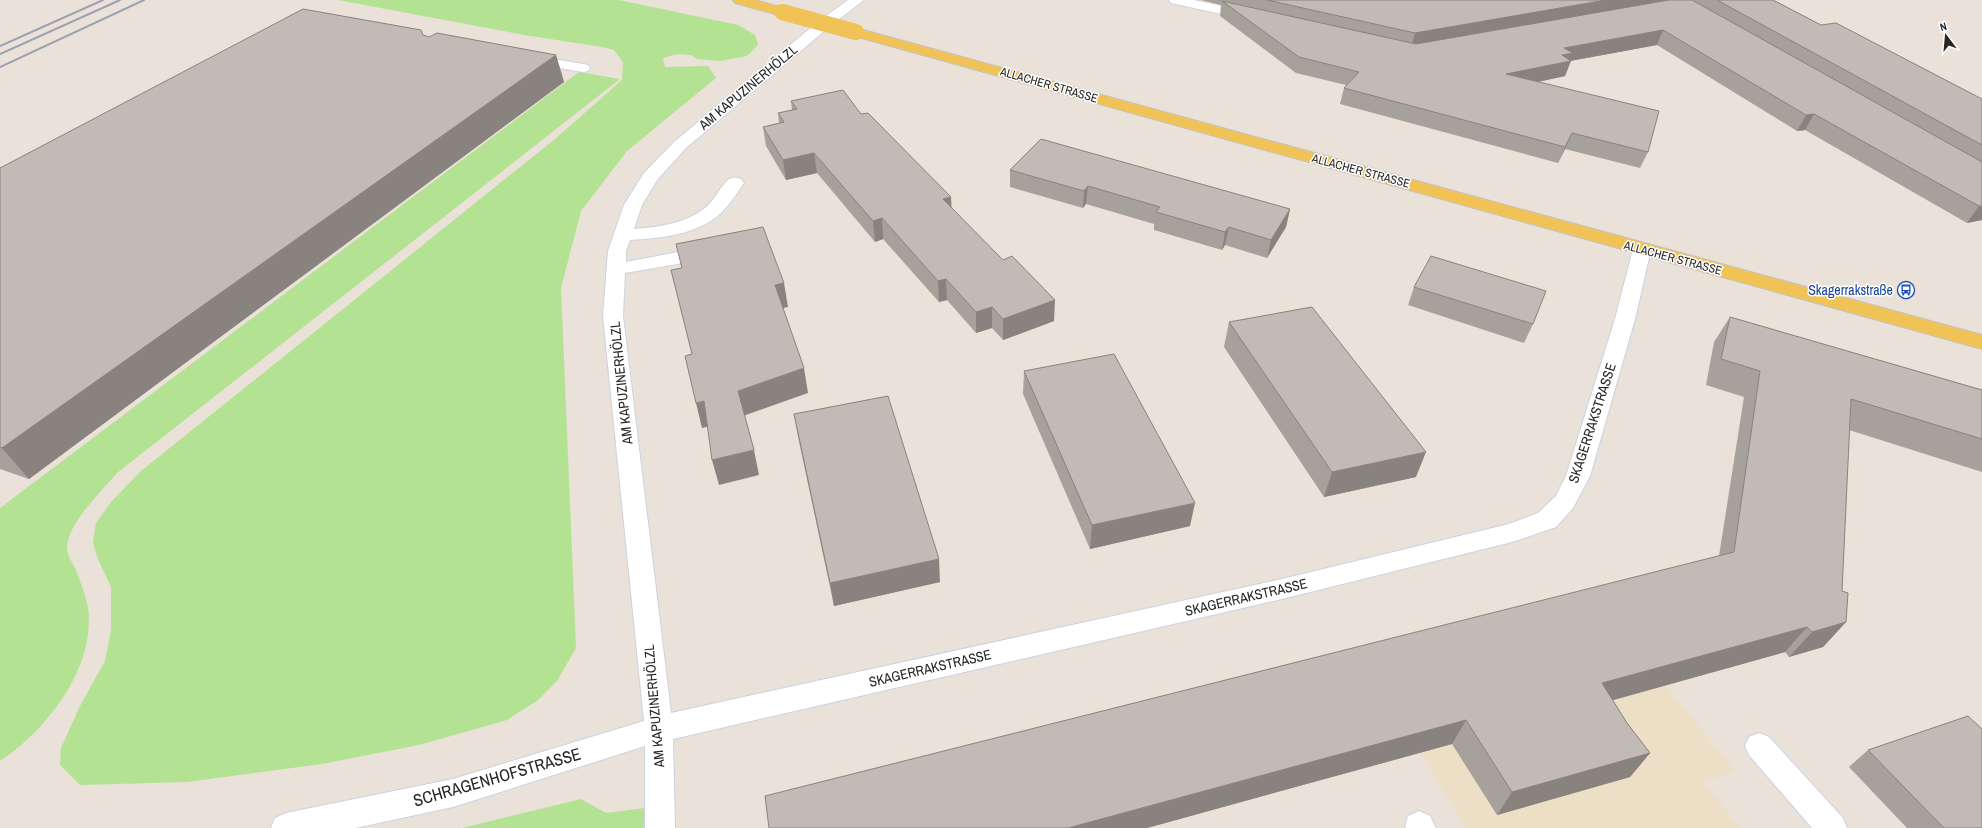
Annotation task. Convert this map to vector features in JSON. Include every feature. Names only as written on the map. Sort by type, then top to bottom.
[{"type":"main road","name":"ALLACHER STRASSE","points":[[740,0],[1982,342]]},
{"type":"street","name":"AM KAPUZINERHÖLZL","points":[[660,828],[659,729],[613,316],[617,251],[633,206],[650,177],[680,145],[824,24],[857,0]]},
{"type":"street","points":[[1176,0],[1260,19]]},
{"type":"street","points":[[512,56],[583,68]]},
{"type":"street","points":[[623,235],[662,232],[691,225],[712,211],[735,183]]},
{"type":"street","name":"SKAGERRAKSTRASSE","points":[[659,729],[1282,589],[1512,533],[1548,520],[1565,502],[1578,476],[1625,320],[1642,249]]},
{"type":"street","points":[[616,269],[689,256]]},
{"type":"street","name":"SCHRAGENHOFSTRASSE","points":[[286,828],[453,792],[659,729]]},
{"type":"street","points":[[1759,746],[1832,828]]},
{"type":"shaded area","points":[[1367,667],[1665,685],[1735,771],[1703,782],[1740,828],[1466,828]]},
{"type":"green space","points":[[338,0],[619,0],[738,25],[755,35],[758,45],[747,56],[720,61],[697,59],[691,55],[678,54],[663,58],[665,67],[708,66],[716,78],[627,151],[581,211],[561,288],[576,648],[557,681],[538,700],[507,720],[419,745],[322,764],[187,782],[80,785],[60,765],[61,748],[80,706],[105,661],[111,629],[111,587],[97,557],[93,542],[96,523],[111,502],[141,471],[555,139],[622,80],[623,62],[614,50],[524,35]]},
{"type":"green space","points":[[579,72],[620,79],[117,473],[86,508],[73,529],[67,548],[81,584],[88,608],[88,630],[84,652],[76,674],[65,695],[51,715],[18,748],[0,761],[0,508]]},
{"type":"green space","points":[[581,799],[606,813],[652,807],[652,828],[462,828]]},
{"type":"building","points":[[1267,0],[1606,0],[1415,33]]},
{"type":"building","points":[[1669,0],[1692,0],[1982,162],[1982,206],[1979,206],[1814,114],[1806,115],[1663,30],[1564,48],[1573,53],[1562,55],[1571,61],[1506,74],[1659,111],[1648,152],[1572,133],[1565,147],[1344,88],[1359,72],[1299,57],[1222,1],[1416,44]]},
{"type":"building","points":[[1717,0],[1773,0],[1821,25],[1836,23],[1982,99],[1982,145]]},
{"type":"building","points":[[303,9],[421,30],[423,35],[429,37],[437,33],[556,55],[2,448],[0,447],[0,168]]},
{"type":"building","points":[[843,90],[861,114],[868,113],[951,197],[943,199],[1003,260],[1012,256],[1055,300],[1003,319],[992,307],[976,312],[946,279],[938,281],[882,218],[873,221],[814,153],[783,160],[763,127],[784,122],[778,113],[797,109],[791,101]]},
{"type":"building","points":[[1041,139],[1290,209],[1271,240],[1229,227],[1225,232],[1156,212],[1160,207],[1088,186],[1084,191],[1010,170]]},
{"type":"building","points":[[763,227],[784,283],[775,285],[804,368],[738,391],[754,450],[712,460],[704,401],[696,403],[685,356],[692,354],[671,270],[682,268],[676,244]]},
{"type":"building","points":[[1431,256],[1546,291],[1533,324],[1414,287]]},
{"type":"building","points":[[1312,307],[1426,452],[1332,472],[1229,322]]},
{"type":"building","points":[[1730,317],[1982,390],[1982,439],[1851,399],[1842,591],[1848,593],[1846,622],[1812,632],[1807,627],[1602,683],[1627,723],[1650,753],[1512,792],[1466,720],[1068,828],[769,828],[765,796],[1734,552],[1760,371],[1721,359]]},
{"type":"building","points":[[1114,354],[1195,503],[1092,525],[1024,371]]},
{"type":"building","points":[[888,396],[939,559],[830,583],[794,414]]},
{"type":"building","points":[[1968,716],[1982,729],[1982,828],[1944,828],[1868,750]]},
{"type":"railway","points":[[0,46],[103,0]]},
{"type":"railway","points":[[0,54],[120,0]]},
{"type":"railway","points":[[0,67],[144,0]]},
{"type":"place","name":"Skagerrakstraße","points":[[1906,290]]}]
